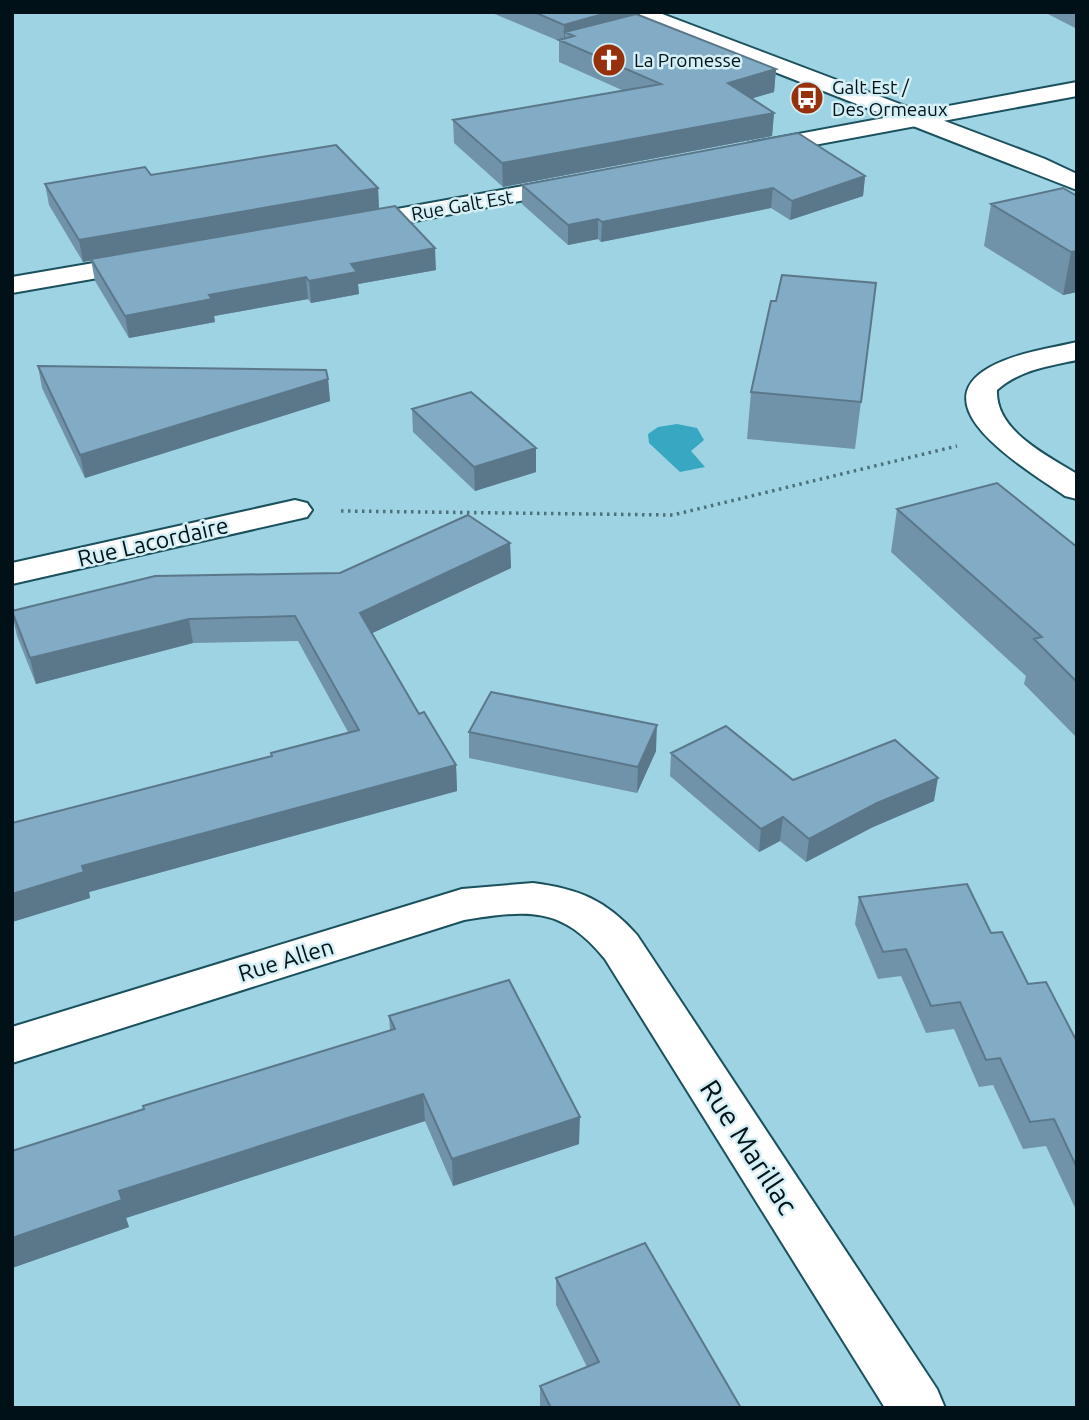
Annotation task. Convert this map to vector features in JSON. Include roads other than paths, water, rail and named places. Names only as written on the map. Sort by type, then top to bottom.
[{"type":"street","points":[[638,12],[1037,164],[1077,183]]},
{"type":"street","points":[[737,153],[1077,89]]},
{"type":"street","name":"Rue Galt Est","points":[[326,230],[600,179]]},
{"type":"street","points":[[12,285],[176,256]]},
{"type":"street","points":[[1077,351],[1018,365],[987,383],[982,388],[981,408],[990,424],[1003,435],[1077,489]]},
{"type":"street","name":"Rue Lacordaire","points":[[12,574],[295,510]]},
{"type":"street","name":"Rue Allen","points":[[12,1045],[462,905],[515,896],[564,904]]},
{"type":"street","name":"Rue Marillac","points":[[564,904],[599,923],[621,947],[917,1408]]},
{"type":"water","points":[[677,424],[697,428],[704,440],[691,451],[705,467],[680,472],[649,443],[648,434],[658,427]]},
{"type":"place","name":"La Promesse","points":[[609,60]]},
{"type":"place","name":"Galt Est / Des Ormeaux","points":[[807,98]]}]
